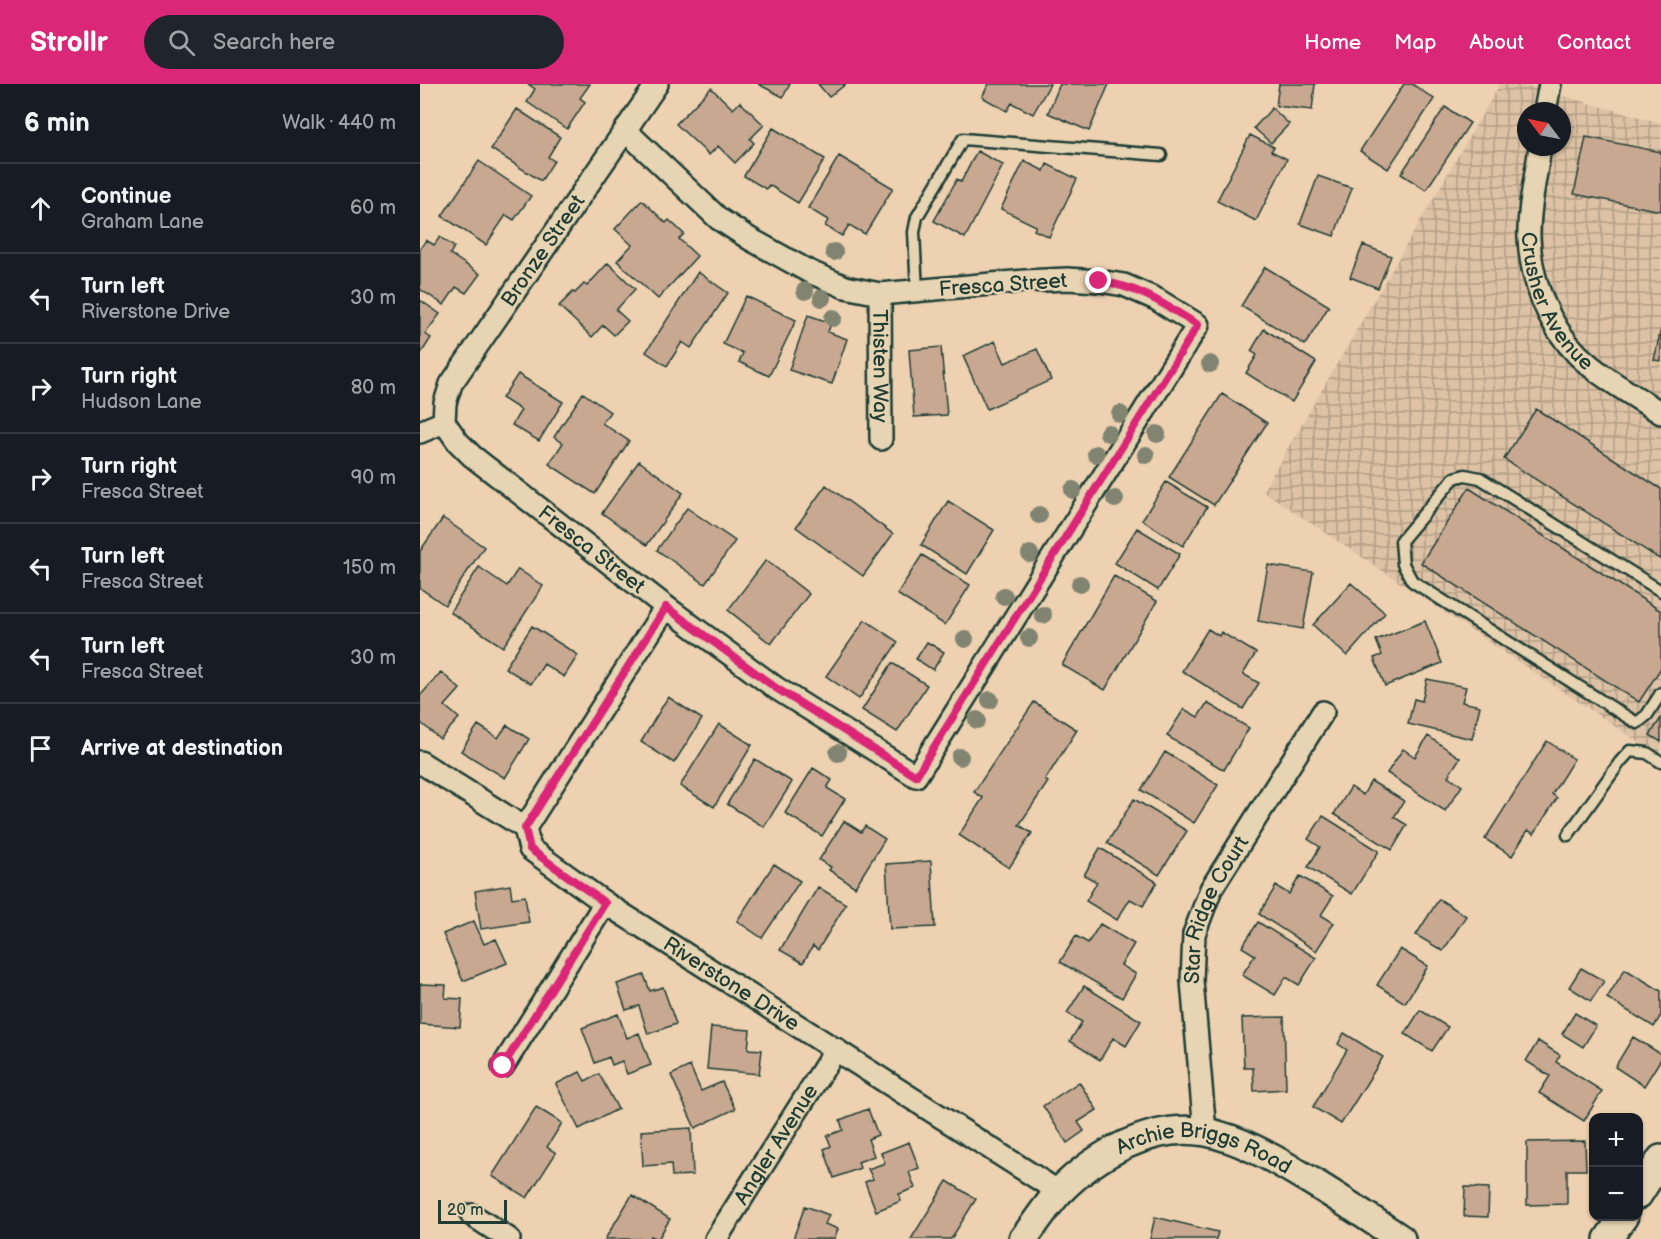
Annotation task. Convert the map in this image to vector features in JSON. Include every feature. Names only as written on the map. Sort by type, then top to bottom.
[{"type":"street","name":"Bronze Street","points":[[444,422],[445,403],[451,384],[657,84]]},
{"type":"street","points":[[1547,102],[1550,84]]},
{"type":"street","name":"Fresca Street","points":[[444,422],[458,442],[472,456],[666,607],[776,688],[916,776],[1198,325],[1156,299],[1124,285],[1099,281],[1067,279],[1025,281],[880,294],[845,287],[807,271],[719,219],[626,131]]},
{"type":"street","name":"Crusher Avenue","points":[[1539,156],[1529,238],[1534,272],[1544,303],[1560,334],[1579,356],[1606,378],[1661,413]]},
{"type":"street","name":"Thisten Way","points":[[880,294],[881,439]]},
{"type":"street","points":[[420,432],[444,422]]},
{"type":"street","points":[[420,762],[525,828],[666,607]]},
{"type":"street","name":"Star Ridge Court","points":[[1205,1132],[1192,981],[1194,934],[1211,889],[1323,712]]},
{"type":"street","name":"Riverstone Drive","points":[[525,828],[530,849],[605,903],[1059,1192]]},
{"type":"street","points":[[503,1066],[605,903]]},
{"type":"street","name":"Angler Avenue","points":[[716,1239],[836,1049]]},
{"type":"street","name":"Archie Briggs Road","points":[[1023,1239],[1059,1192],[1105,1155],[1140,1138],[1176,1131],[1205,1132],[1264,1153],[1341,1199],[1401,1239]]},
{"type":"street","points":[[1643,1188],[1661,1159]]},
{"type":"street","points":[[472,1215],[509,1239]]},
{"type":"street","points":[[1608,1239],[1621,1221]]},
{"type":"lane","points":[[917,291],[914,232],[917,217],[963,138],[1161,155]]},
{"type":"lane","points":[[1661,591],[1480,478],[1465,475],[1454,478],[1401,541],[1403,564],[1412,581],[1637,723],[1647,716],[1661,693]]},
{"type":"lane","points":[[1568,835],[1630,751],[1647,753],[1661,762]]},
{"type":"shaded area","points":[[1500,84],[1520,84],[1661,123],[1661,757],[1263,491]]},
{"type":"building","points":[[528,84],[590,84],[580,98],[585,102],[567,129],[527,102],[535,89]]},
{"type":"building","points":[[758,84],[790,84],[783,97]]},
{"type":"building","points":[[818,84],[846,84],[829,97]]},
{"type":"building","points":[[989,84],[1050,84],[1033,114],[1012,103],[1007,111],[982,97]]},
{"type":"building","points":[[1060,84],[1109,84],[1089,131],[1048,113]]},
{"type":"building","points":[[1279,84],[1315,84],[1312,110],[1276,106]]},
{"type":"building","points":[[1404,84],[1412,84],[1434,99],[1388,169],[1360,151]]},
{"type":"building","points":[[711,88],[733,109],[740,102],[764,125],[750,139],[754,143],[735,163],[718,146],[709,155],[676,124]]},
{"type":"building","points":[[1445,107],[1470,123],[1426,190],[1401,174]]},
{"type":"building","points":[[1272,108],[1289,124],[1271,143],[1254,128]]},
{"type":"building","points":[[517,109],[560,137],[548,157],[554,161],[541,181],[491,149]]},
{"type":"building","points":[[773,128],[825,159],[798,203],[769,185],[766,189],[744,176]]},
{"type":"building","points":[[1250,135],[1274,147],[1271,151],[1287,159],[1256,221],[1217,201]]},
{"type":"building","points":[[1586,137],[1661,152],[1661,211],[1574,194]]},
{"type":"building","points":[[977,151],[1003,165],[965,238],[934,221],[957,179],[961,182]]},
{"type":"building","points":[[839,156],[893,188],[865,234],[849,225],[842,236],[825,226],[828,220],[808,208]]},
{"type":"building","points":[[479,161],[531,196],[514,220],[506,215],[486,245],[442,216]]},
{"type":"building","points":[[1024,161],[1044,171],[1047,164],[1077,179],[1049,237],[1034,230],[1036,226],[1001,209]]},
{"type":"building","points":[[1318,176],[1352,188],[1334,236],[1300,224]]},
{"type":"building","points":[[642,200],[666,223],[669,220],[684,234],[679,239],[697,256],[658,299],[617,261],[632,245],[615,229]]},
{"type":"building","points":[[440,237],[454,247],[450,254],[480,274],[466,293],[456,287],[444,305],[420,289],[420,249],[426,240],[434,245]]},
{"type":"building","points":[[1363,245],[1391,256],[1378,288],[1350,277]]},
{"type":"building","points":[[608,263],[635,289],[616,310],[628,321],[614,335],[603,325],[592,337],[559,306],[584,284],[587,286]]},
{"type":"building","points":[[1265,267],[1329,306],[1305,345],[1241,306]]},
{"type":"building","points":[[698,272],[728,293],[691,348],[682,342],[667,366],[646,352]]},
{"type":"building","points":[[746,296],[796,320],[769,376],[739,362],[743,353],[723,344]]},
{"type":"building","points":[[420,300],[440,314],[425,334],[431,338],[420,355]]},
{"type":"building","points":[[808,315],[831,323],[828,332],[847,339],[832,384],[789,370]]},
{"type":"building","points":[[1264,329],[1316,362],[1292,402],[1246,373],[1257,355],[1251,351]]},
{"type":"building","points":[[1661,329],[1661,361],[1654,360]]},
{"type":"building","points":[[995,341],[1005,363],[1037,349],[1051,380],[987,409],[963,356]]},
{"type":"building","points":[[941,347],[947,415],[914,417],[909,350]]},
{"type":"building","points":[[518,374],[563,402],[539,441],[512,425],[521,410],[502,398]]},
{"type":"building","points":[[583,393],[610,412],[602,423],[629,441],[595,494],[549,464],[563,443],[554,437]]},
{"type":"building","points":[[1222,394],[1267,423],[1214,505],[1169,477]]},
{"type":"building","points":[[1536,409],[1661,489],[1661,560],[1504,459]]},
{"type":"building","points":[[639,461],[683,493],[647,545],[602,513]]},
{"type":"building","points":[[1166,482],[1207,507],[1183,546],[1142,520]]},
{"type":"building","points":[[826,485],[893,534],[863,576],[796,527]]},
{"type":"building","points":[[1469,488],[1661,611],[1661,668],[1639,702],[1421,563]]},
{"type":"building","points":[[948,501],[994,530],[967,574],[921,545]]},
{"type":"building","points":[[687,508],[735,541],[705,584],[657,550]]},
{"type":"building","points":[[443,518],[484,547],[445,605],[420,588],[420,551]]},
{"type":"building","points":[[1137,528],[1180,554],[1158,590],[1115,563]]},
{"type":"building","points":[[922,555],[970,585],[945,625],[897,594]]},
{"type":"building","points":[[766,560],[809,594],[771,644],[728,610]]},
{"type":"building","points":[[1268,565],[1313,572],[1303,629],[1258,621]]},
{"type":"building","points":[[479,567],[507,586],[518,569],[543,586],[503,647],[450,612]]},
{"type":"building","points":[[1114,576],[1157,601],[1105,690],[1062,665]]},
{"type":"building","points":[[1351,583],[1385,613],[1347,656],[1313,625]]},
{"type":"building","points":[[865,620],[898,642],[859,699],[826,676]]},
{"type":"building","points":[[1425,621],[1442,663],[1385,686],[1374,658],[1382,655],[1376,640]]},
{"type":"building","points":[[532,626],[578,655],[564,677],[544,664],[531,684],[505,668]]},
{"type":"building","points":[[1208,629],[1219,636],[1221,632],[1256,653],[1243,674],[1259,683],[1243,709],[1182,671]]},
{"type":"building","points":[[927,642],[944,652],[933,670],[916,659]]},
{"type":"building","points":[[892,663],[927,685],[897,732],[862,710]]},
{"type":"building","points":[[441,672],[460,689],[445,706],[459,718],[440,739],[420,722],[420,696]]},
{"type":"building","points":[[1427,679],[1466,687],[1462,702],[1480,706],[1472,739],[1408,724],[1414,699],[1422,701]]},
{"type":"building","points":[[668,697],[702,719],[674,763],[641,742]]},
{"type":"building","points":[[1034,702],[1077,730],[1045,780],[1048,782],[1019,825],[1032,833],[1009,868],[959,835],[983,798],[974,792]]},
{"type":"building","points":[[1207,703],[1249,728],[1224,770],[1167,736],[1184,709],[1198,717]]},
{"type":"building","points":[[1661,718],[1661,742],[1650,735]]},
{"type":"building","points":[[719,724],[752,745],[714,807],[680,786]]},
{"type":"building","points":[[478,725],[498,738],[507,725],[529,739],[505,778],[461,751]]},
{"type":"building","points":[[1428,736],[1460,758],[1448,776],[1462,786],[1445,811],[1387,773],[1403,749],[1415,757]]},
{"type":"building","points":[[1547,741],[1574,759],[1552,794],[1557,798],[1534,834],[1528,830],[1512,856],[1485,839]]},
{"type":"building","points":[[1165,752],[1218,785],[1194,823],[1141,790]]},
{"type":"building","points":[[755,759],[792,782],[764,827],[727,804]]},
{"type":"building","points":[[813,768],[832,780],[827,788],[845,799],[822,836],[785,813]]},
{"type":"building","points":[[1371,781],[1404,801],[1394,817],[1407,825],[1392,850],[1334,814],[1351,787],[1363,795]]},
{"type":"building","points":[[1134,799],[1187,831],[1159,875],[1107,843]]},
{"type":"building","points":[[1323,816],[1379,851],[1352,894],[1308,867],[1320,847],[1308,839]]},
{"type":"building","points":[[844,821],[861,832],[865,826],[885,839],[855,887],[829,870],[831,867],[819,860]]},
{"type":"building","points":[[1100,848],[1157,882],[1143,906],[1130,899],[1117,920],[1086,901],[1097,882],[1084,875]]},
{"type":"building","points":[[931,861],[935,927],[890,929],[886,864]]},
{"type":"building","points":[[774,864],[800,881],[762,938],[737,921]]},
{"type":"building","points":[[1300,876],[1333,896],[1321,915],[1334,923],[1316,951],[1259,914],[1276,886],[1289,894]]},
{"type":"building","points":[[510,885],[512,898],[525,896],[529,922],[481,929],[475,891]]},
{"type":"building","points":[[818,887],[846,904],[818,950],[813,946],[803,963],[780,950]]},
{"type":"building","points":[[1439,899],[1466,916],[1443,951],[1416,935]]},
{"type":"building","points":[[474,921],[484,944],[496,939],[507,963],[463,981],[443,934]]},
{"type":"building","points":[[1258,922],[1316,958],[1299,985],[1286,977],[1275,995],[1242,975],[1255,955],[1242,947]]},
{"type":"building","points":[[1100,924],[1134,944],[1121,965],[1136,974],[1122,998],[1060,962],[1076,936],[1088,943]]},
{"type":"building","points":[[1400,949],[1428,966],[1405,1003],[1377,985]]},
{"type":"building","points":[[1581,968],[1604,981],[1591,1001],[1569,987]]},
{"type":"building","points":[[1625,969],[1661,991],[1661,1015],[1654,1027],[1607,998]]},
{"type":"building","points":[[644,975],[650,991],[663,987],[676,1024],[648,1034],[639,1006],[626,1010],[617,984]]},
{"type":"building","points":[[420,984],[446,985],[445,998],[462,999],[460,1027],[420,1024]]},
{"type":"building","points":[[1084,986],[1141,1021],[1126,1046],[1113,1038],[1100,1060],[1070,1041],[1082,1022],[1067,1013]]},
{"type":"building","points":[[1420,1010],[1448,1027],[1432,1051],[1405,1034]]},
{"type":"building","points":[[1575,1013],[1596,1026],[1583,1047],[1562,1034]]},
{"type":"building","points":[[618,1014],[627,1038],[639,1033],[651,1065],[627,1074],[622,1061],[612,1065],[609,1057],[595,1063],[582,1028]]},
{"type":"building","points":[[1284,1017],[1286,1089],[1254,1091],[1253,1068],[1244,1068],[1242,1018]]},
{"type":"building","points":[[711,1027],[750,1030],[748,1049],[762,1050],[759,1074],[707,1069]]},
{"type":"building","points":[[1344,1033],[1383,1057],[1341,1124],[1313,1107],[1347,1050],[1338,1044]]},
{"type":"building","points":[[1633,1037],[1661,1054],[1661,1059],[1644,1086],[1615,1067]]},
{"type":"building","points":[[1538,1041],[1560,1055],[1556,1062],[1602,1091],[1584,1121],[1539,1093],[1550,1076],[1526,1061]]},
{"type":"building","points":[[690,1066],[701,1091],[722,1082],[735,1109],[695,1128],[671,1075]]},
{"type":"building","points":[[580,1072],[585,1081],[599,1074],[618,1109],[579,1129],[556,1084]]},
{"type":"building","points":[[1079,1082],[1097,1110],[1078,1122],[1084,1131],[1067,1143],[1043,1106]]},
{"type":"building","points":[[536,1107],[562,1123],[547,1147],[556,1153],[527,1198],[492,1176]]},
{"type":"building","points":[[868,1109],[878,1135],[868,1139],[874,1156],[858,1162],[860,1168],[834,1178],[824,1149],[831,1146],[827,1136],[843,1130],[840,1120]]},
{"type":"building","points":[[691,1128],[693,1175],[672,1176],[671,1164],[643,1166],[641,1131]]},
{"type":"building","points":[[1585,1141],[1586,1170],[1567,1170],[1567,1204],[1527,1205],[1527,1142]]},
{"type":"building","points":[[909,1142],[919,1168],[909,1172],[915,1188],[899,1194],[901,1201],[876,1211],[865,1182],[873,1179],[868,1169],[885,1163],[881,1153]]},
{"type":"building","points":[[947,1181],[976,1199],[951,1239],[911,1239]]},
{"type":"building","points":[[1465,1187],[1489,1188],[1488,1217],[1464,1216]]},
{"type":"building","points":[[632,1195],[670,1219],[658,1239],[651,1236],[649,1239],[605,1239]]},
{"type":"building","points":[[805,1206],[829,1215],[825,1224],[838,1229],[834,1239],[793,1239]]},
{"type":"building","points":[[1155,1217],[1218,1232],[1216,1239],[1150,1239]]},
{"type":"route","points":[[503,1066],[605,903],[530,849],[525,828],[666,607],[776,688],[916,776],[1198,325],[1156,299],[1124,285],[1099,281]]}]
